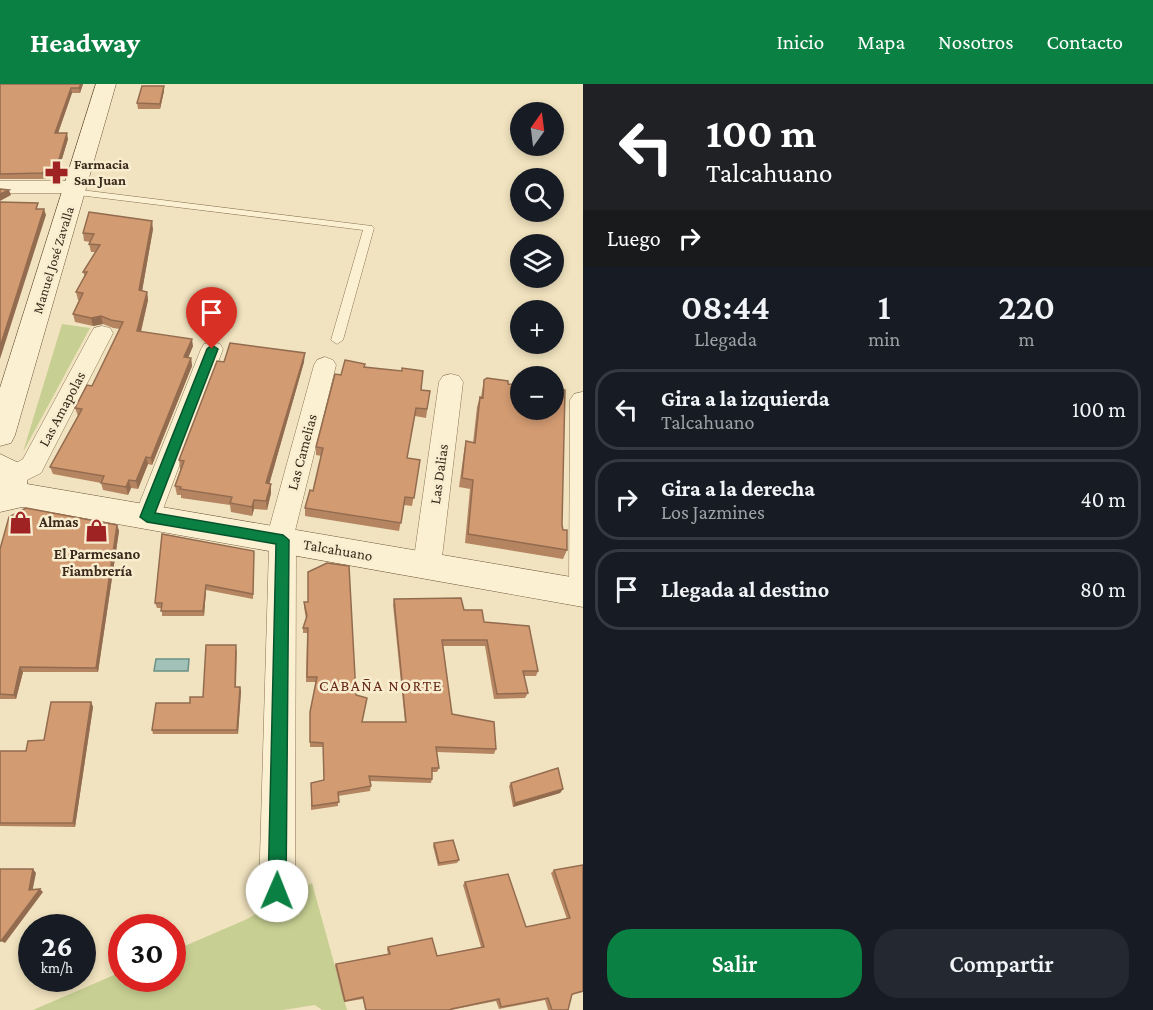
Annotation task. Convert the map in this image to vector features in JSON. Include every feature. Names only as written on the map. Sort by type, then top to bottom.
[{"type":"street","name":"Manuel José Zavalla","points":[[0,435],[106,84]]},
{"type":"street","points":[[0,187],[74,190]]},
{"type":"street","name":"Las Amapolas","points":[[8,487],[32,466],[102,333]]},
{"type":"street","points":[[147,517],[212,349]]},
{"type":"street","name":"Las Camelias","points":[[277,891],[281,540],[325,364]]},
{"type":"street","name":"Las Dalias","points":[[427,565],[452,382]]},
{"type":"street","points":[[582,400],[583,592]]},
{"type":"street","name":"Talcahuano","points":[[8,487],[147,517],[583,592]]},
{"type":"lane","points":[[74,190],[369,228],[337,340]]},
{"type":"green space","points":[[62,324],[90,328],[23,452]]},
{"type":"green space","points":[[312,883],[347,1010],[322,1010],[315,1005],[283,1010],[33,1010],[75,992],[96,992],[96,983],[108,978],[108,992],[186,992],[186,945],[245,920]]},
{"type":"water","points":[[156,659],[189,659],[188,671],[154,671]]},
{"type":"building","points":[[0,84],[81,84],[79,88],[71,88],[55,133],[67,133],[57,166],[42,173],[0,174]]},
{"type":"building","points":[[142,86],[164,86],[160,104],[137,103]]},
{"type":"building","points":[[0,202],[38,203],[36,209],[44,209],[0,347]]},
{"type":"building","points":[[89,212],[152,221],[139,290],[147,292],[137,331],[192,339],[184,357],[191,358],[151,458],[146,457],[136,481],[129,480],[126,487],[101,483],[104,476],[50,467],[82,409],[75,408],[87,385],[92,386],[123,322],[101,316],[91,318],[73,314],[83,293],[76,292],[87,272],[83,272],[100,245],[89,244],[94,234],[83,233]]},
{"type":"building","points":[[230,343],[305,353],[266,483],[271,484],[266,501],[254,500],[252,507],[230,503],[232,497],[180,489],[181,487],[175,486],[184,461],[179,460],[217,361],[224,362]]},
{"type":"building","points":[[345,360],[365,364],[364,367],[423,371],[421,390],[430,391],[427,409],[416,408],[407,458],[420,460],[414,498],[405,497],[401,523],[305,508],[310,490],[313,491],[323,448],[316,447],[335,374],[341,375]]},
{"type":"building","points":[[487,378],[508,381],[510,384],[510,420],[564,420],[565,390],[562,525],[563,530],[567,530],[567,550],[468,534],[473,480],[462,478],[466,441],[475,443],[484,380]]},
{"type":"building","points":[[26,508],[117,525],[96,668],[20,667],[14,695],[0,694],[0,549],[9,517]]},
{"type":"building","points":[[162,534],[254,551],[253,594],[206,585],[203,611],[161,611],[162,603],[155,603]]},
{"type":"building","points":[[327,563],[349,566],[356,695],[367,698],[362,722],[406,722],[394,599],[461,598],[464,610],[482,610],[484,622],[529,626],[538,671],[523,671],[528,693],[497,694],[487,640],[442,640],[452,714],[494,722],[496,749],[436,747],[439,768],[432,768],[432,779],[369,776],[371,786],[338,792],[339,802],[312,806],[311,783],[324,780],[323,743],[310,742],[310,712],[317,677],[307,677],[308,628],[303,628],[307,616],[304,602],[308,602],[308,572]]},
{"type":"building","points":[[206,645],[236,645],[235,687],[240,687],[237,730],[152,730],[156,703],[190,703],[190,697],[203,697]]},
{"type":"building","points":[[51,702],[91,702],[73,823],[0,823],[0,751],[26,751],[28,741],[44,740]]},
{"type":"building","points":[[558,768],[563,789],[515,803],[511,783]]},
{"type":"building","points":[[453,840],[459,860],[439,863],[434,843]]},
{"type":"building","points":[[583,865],[583,991],[572,994],[568,1010],[552,1010],[548,998],[501,1007],[499,999],[451,1010],[366,1010],[363,997],[345,1001],[336,964],[390,954],[388,947],[432,938],[437,956],[484,947],[465,882],[508,874],[526,927],[570,918],[554,870]]},
{"type":"building","points":[[0,869],[33,869],[29,890],[40,889],[21,914],[18,914],[18,918],[0,941]]},
{"type":"place","name":"Farmacia San Juan","points":[[56,172]]},
{"type":"place","name":"Almas","points":[[21,522]]},
{"type":"place","name":"El Parmesano Fiambrería","points":[[97,530]]},
{"type":"district","name":"CABAÑA NORTE","points":[[381,685]]},
{"type":"route","points":[[212,349],[147,517],[283,540],[277,891]]}]
